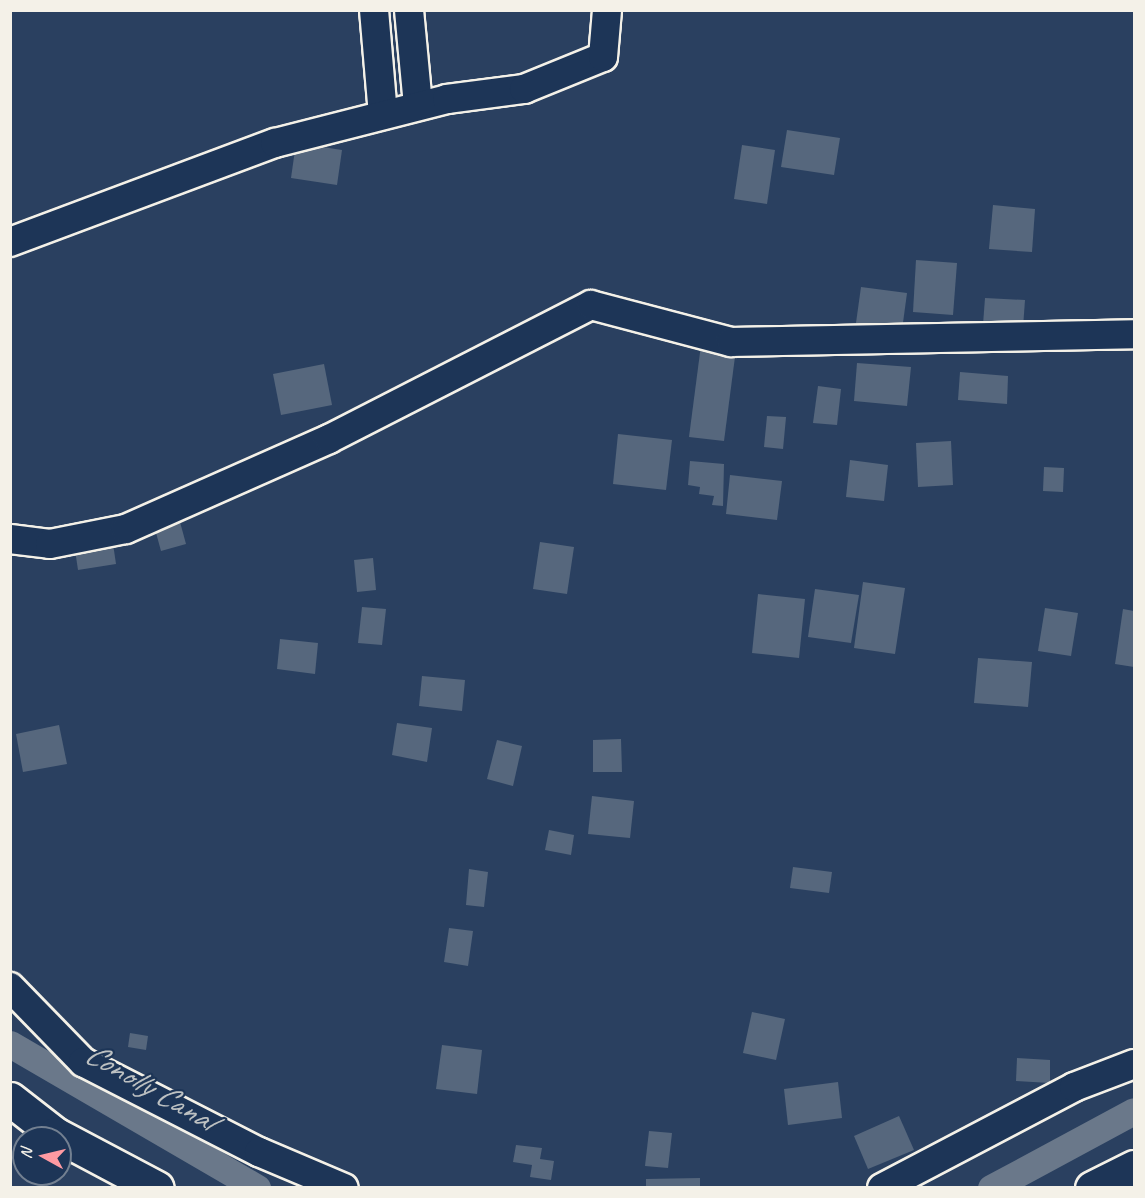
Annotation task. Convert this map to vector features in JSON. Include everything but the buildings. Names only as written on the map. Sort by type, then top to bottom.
[{"type":"main road","points":[[10,1099],[55,1134],[157,1188]]},
{"type":"main road","points":[[1092,1188],[1134,1167]]},
{"type":"street","points":[[374,10],[383,115]]},
{"type":"street","points":[[409,10],[418,106]]},
{"type":"street","points":[[10,242],[275,143],[418,106],[524,89],[603,57],[607,10]]},
{"type":"street","points":[[10,539],[50,544],[126,529],[329,439],[591,305],[731,342],[1134,334]]},
{"type":"street","points":[[10,987],[83,1062],[259,1152],[344,1188]]},
{"type":"street","points":[[882,1188],[1074,1087],[1134,1064]]},
{"type":"waterway","name":"Conolly Canal","points":[[10,1044],[257,1188]]},
{"type":"waterway","name":"Conolly Canal","points":[[991,1188],[1134,1111]]}]
